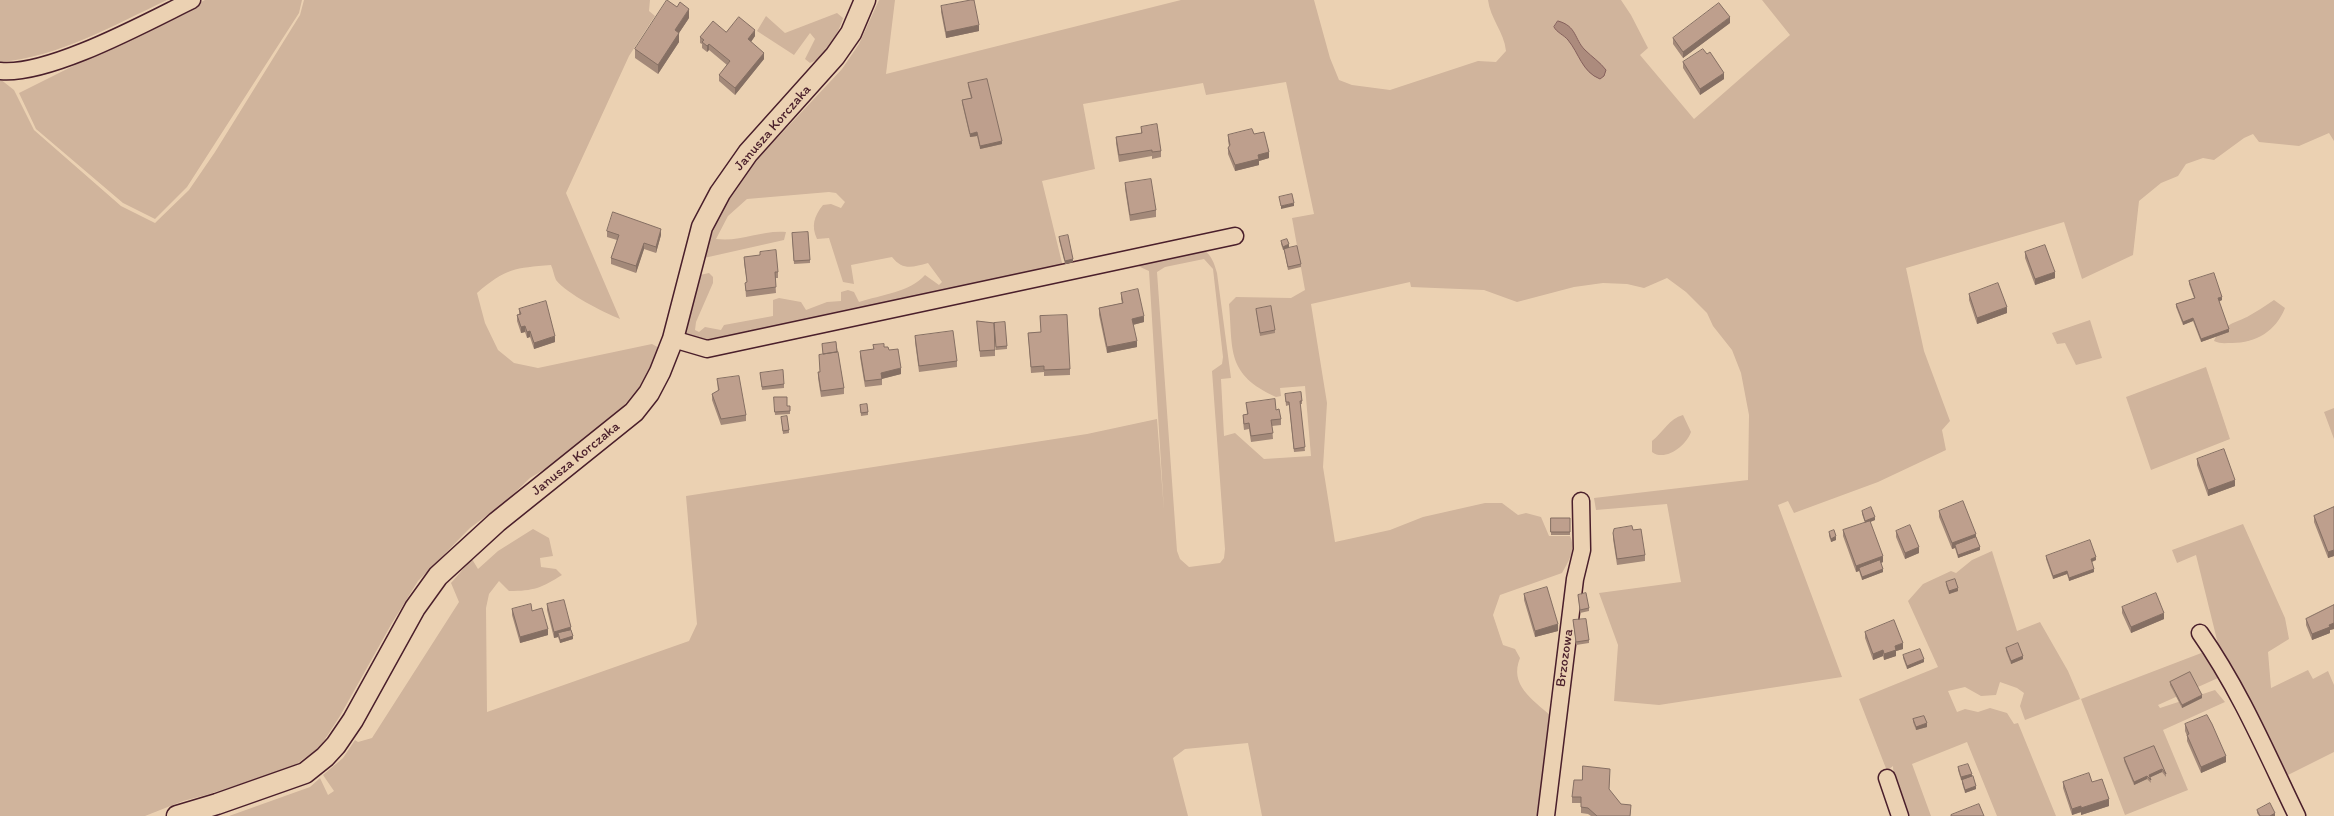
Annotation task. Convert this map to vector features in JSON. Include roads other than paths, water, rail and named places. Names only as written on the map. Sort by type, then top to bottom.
[{"type":"street","points":[[0,71],[39,67],[113,39],[192,0]]},
{"type":"street","name":"Janusza Korczaka","points":[[177,816],[217,804],[305,773],[325,757],[336,745],[353,720],[415,608],[438,576],[497,522],[634,412],[649,393],[673,339],[702,227],[720,193],[748,153],[835,56],[851,33],[865,0]]},
{"type":"street","points":[[673,339],[707,349],[1236,236]]},
{"type":"street","name":"Brzozowa","points":[[1546,816],[1575,579],[1582,550],[1581,501]]},
{"type":"street","points":[[2200,633],[2223,667],[2297,816]]},
{"type":"street","points":[[1887,778],[1900,816]]}]
